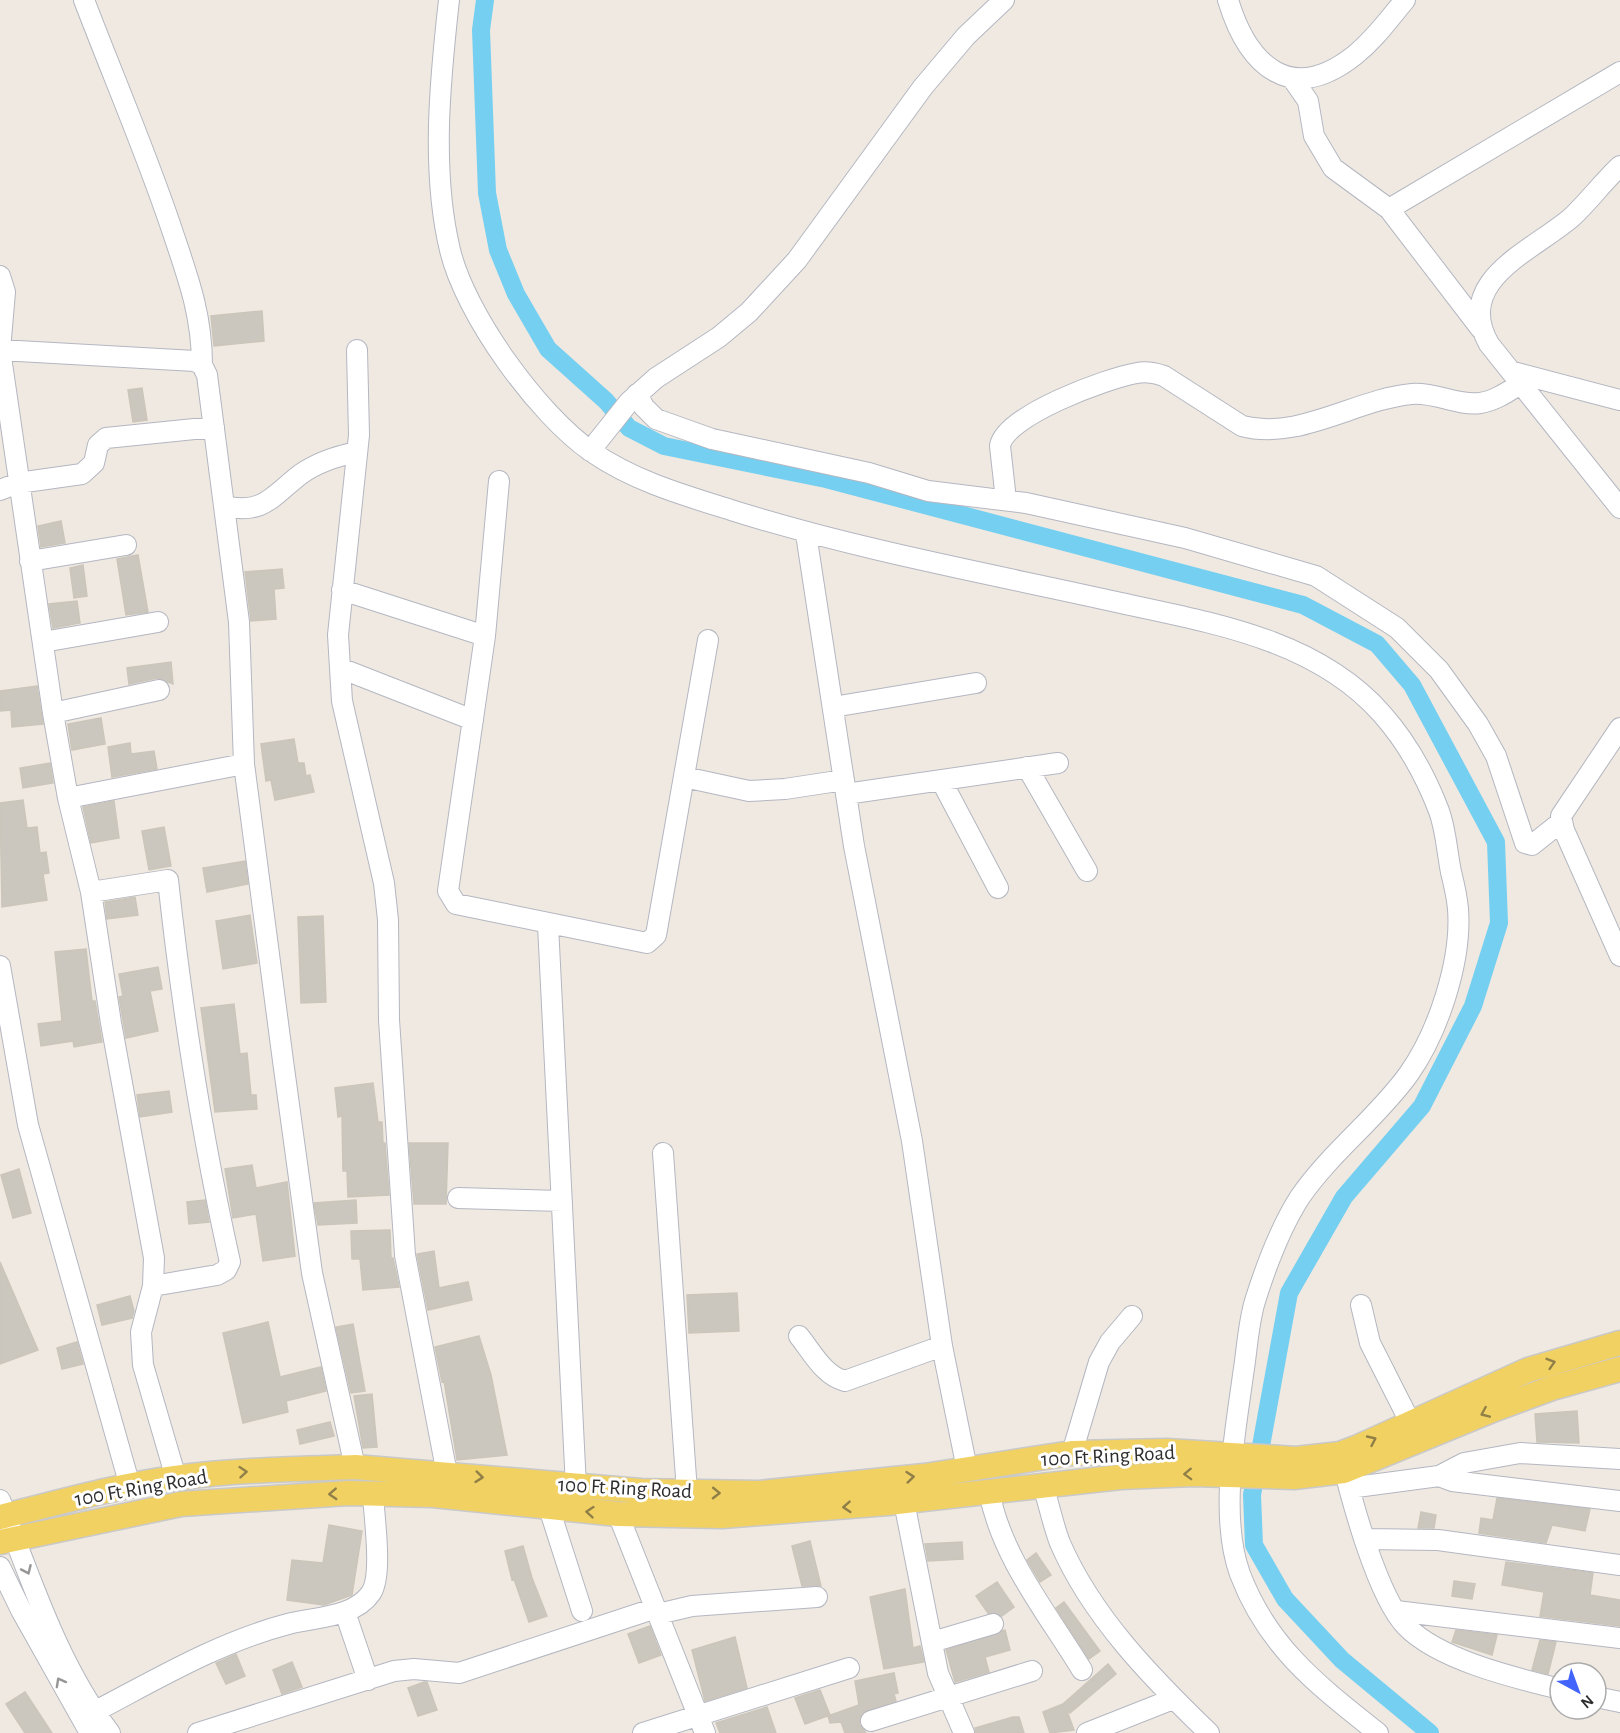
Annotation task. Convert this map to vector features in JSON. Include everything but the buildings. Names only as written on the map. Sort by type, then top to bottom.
[{"type":"main road","points":[[1344,1471],[1410,1422],[1528,1370],[1620,1343]]},
{"type":"main road","points":[[1240,1465],[1344,1471],[1495,1409],[1552,1388],[1620,1369]]},
{"type":"main road","name":"100 Ft Ring Road","points":[[7,1540],[181,1504],[373,1494],[433,1496],[618,1514],[759,1493],[967,1469],[1072,1453],[1167,1451],[1240,1465]]},
{"type":"main road","name":"100 Ft Ring Road","points":[[2,1511],[176,1478],[266,1470],[355,1467],[576,1486],[688,1504],[722,1516],[904,1502],[1240,1465]]},
{"type":"street","points":[[84,0],[144,148],[196,300],[202,339],[202,364],[207,375],[239,622],[244,764],[312,1273],[355,1467]]},
{"type":"street","points":[[449,0],[442,64],[440,194],[450,252],[462,287],[506,362],[553,415],[656,486],[806,534],[1206,622],[1301,652],[1340,676],[1378,709],[1404,741],[1440,813],[1459,912],[1454,963],[1439,1015],[1410,1072],[1300,1198],[1280,1236],[1253,1306],[1232,1534],[1238,1570],[1260,1616],[1308,1678],[1378,1733]]},
{"type":"street","points":[[594,445],[633,398],[656,378],[719,337],[749,312],[789,269],[841,204],[923,87],[966,36],[1004,0]]},
{"type":"street","points":[[1228,0],[1243,39],[1257,60],[1292,78],[1308,100],[1314,136],[1333,168],[1389,208],[1481,329],[1489,344],[1620,508]]},
{"type":"street","points":[[1292,78],[1311,76],[1340,66],[1374,38],[1405,0]]},
{"type":"street","points":[[1389,208],[1620,72]]},
{"type":"street","points":[[1481,329],[1480,303],[1492,279],[1572,216],[1620,166]]},
{"type":"street","points":[[0,276],[5,292],[0,350],[9,486],[30,561],[68,798],[91,892],[111,1023],[154,1258],[153,1286],[141,1332],[143,1365],[176,1478]]},
{"type":"street","points":[[0,350],[195,361],[202,364]]},
{"type":"street","points":[[357,350],[359,435],[338,634],[342,701],[384,883],[388,920],[389,1020],[405,1255],[447,1474]]},
{"type":"street","points":[[1006,500],[1000,446],[1001,438],[1008,430],[1061,397],[1136,373],[1151,372],[1164,376],[1242,426],[1254,430],[1278,429],[1323,418],[1386,398],[1415,394],[1481,403],[1517,378],[1620,400]]},
{"type":"street","points":[[633,398],[657,419],[712,439],[869,473],[928,491],[1006,500],[1185,538],[1276,562],[1316,576],[1345,592],[1398,628],[1439,670],[1478,724],[1496,756],[1525,843],[1532,845],[1561,822]]},
{"type":"street","points":[[9,486],[82,474],[94,463],[98,445],[106,438],[214,427]]},
{"type":"street","points":[[224,506],[244,510],[259,507],[302,473],[336,456],[357,452]]},
{"type":"street","points":[[499,481],[485,636],[448,891],[450,898],[456,904],[647,943],[652,940],[656,935],[708,640]]},
{"type":"street","points":[[806,534],[845,787],[912,1141],[942,1346],[967,1469]]},
{"type":"street","points":[[30,561],[126,545]]},
{"type":"street","points":[[342,590],[485,636]]},
{"type":"street","points":[[43,642],[158,622]]},
{"type":"street","points":[[340,668],[473,720]]},
{"type":"street","points":[[833,707],[976,683]]},
{"type":"street","points":[[53,713],[159,690]]},
{"type":"street","points":[[1620,728],[1562,813],[1561,822],[1620,956]]},
{"type":"street","points":[[684,777],[749,791],[940,780],[1058,763]]},
{"type":"street","points":[[68,798],[244,764]]},
{"type":"street","points":[[1027,767],[1087,871]]},
{"type":"street","points":[[940,780],[998,888]]},
{"type":"street","points":[[91,892],[168,880],[176,954],[212,1176],[230,1262],[225,1270],[217,1275],[153,1286]]},
{"type":"street","points":[[548,924],[576,1486]]},
{"type":"street","points":[[0,966],[28,1125],[130,1486]]},
{"type":"street","points":[[663,1153],[688,1504]]},
{"type":"street","points":[[458,1198],[562,1201]]},
{"type":"street","points":[[1361,1305],[1370,1343],[1410,1422]]},
{"type":"street","points":[[1072,1453],[1099,1362],[1110,1342],[1132,1316]]},
{"type":"street","points":[[800,1336],[827,1371],[835,1378],[845,1381],[942,1346]]},
{"type":"street","points":[[1439,1476],[1464,1463],[1520,1453],[1620,1459]]},
{"type":"street","points":[[1548,1686],[1494,1673],[1415,1635],[1396,1611],[1364,1539],[1344,1471],[1439,1476],[1452,1481],[1620,1501]]},
{"type":"street","points":[[1043,1486],[1060,1542],[1088,1594],[1137,1660],[1209,1733]]},
{"type":"street","points":[[988,1491],[992,1508],[1009,1551],[1082,1670]]},
{"type":"street","points":[[94,1712],[244,1636],[290,1623],[345,1612],[362,1603],[373,1591],[377,1570],[373,1494]]},
{"type":"street","points":[[904,1502],[938,1673],[964,1733]]},
{"type":"street","points":[[549,1508],[582,1611]]},
{"type":"street","points":[[2,1511],[7,1540],[94,1712],[110,1733]]},
{"type":"street","points":[[618,1514],[702,1724]]},
{"type":"street","points":[[1364,1539],[1438,1540],[1620,1565]]},
{"type":"street","points":[[0,1567],[21,1610],[90,1733]]},
{"type":"street","points":[[198,1733],[394,1671],[459,1673],[657,1611],[692,1606],[817,1597]]},
{"type":"street","points":[[1396,1611],[1620,1638]]},
{"type":"street","points":[[345,1612],[369,1680]]},
{"type":"street","points":[[932,1642],[993,1624]]},
{"type":"street","points":[[642,1733],[702,1724],[849,1668]]},
{"type":"street","points":[[871,1721],[1032,1671]]},
{"type":"street","points":[[1087,1733],[1173,1699]]},
{"type":"waterway","points":[[485,0],[481,30],[487,193],[498,250],[516,294],[548,349],[606,401],[629,428],[664,446],[826,479],[1303,605],[1377,644],[1412,685],[1496,842],[1499,923],[1473,1006],[1422,1106],[1344,1197],[1289,1293],[1252,1495],[1254,1545],[1285,1599],[1342,1660],[1430,1733]]}]
